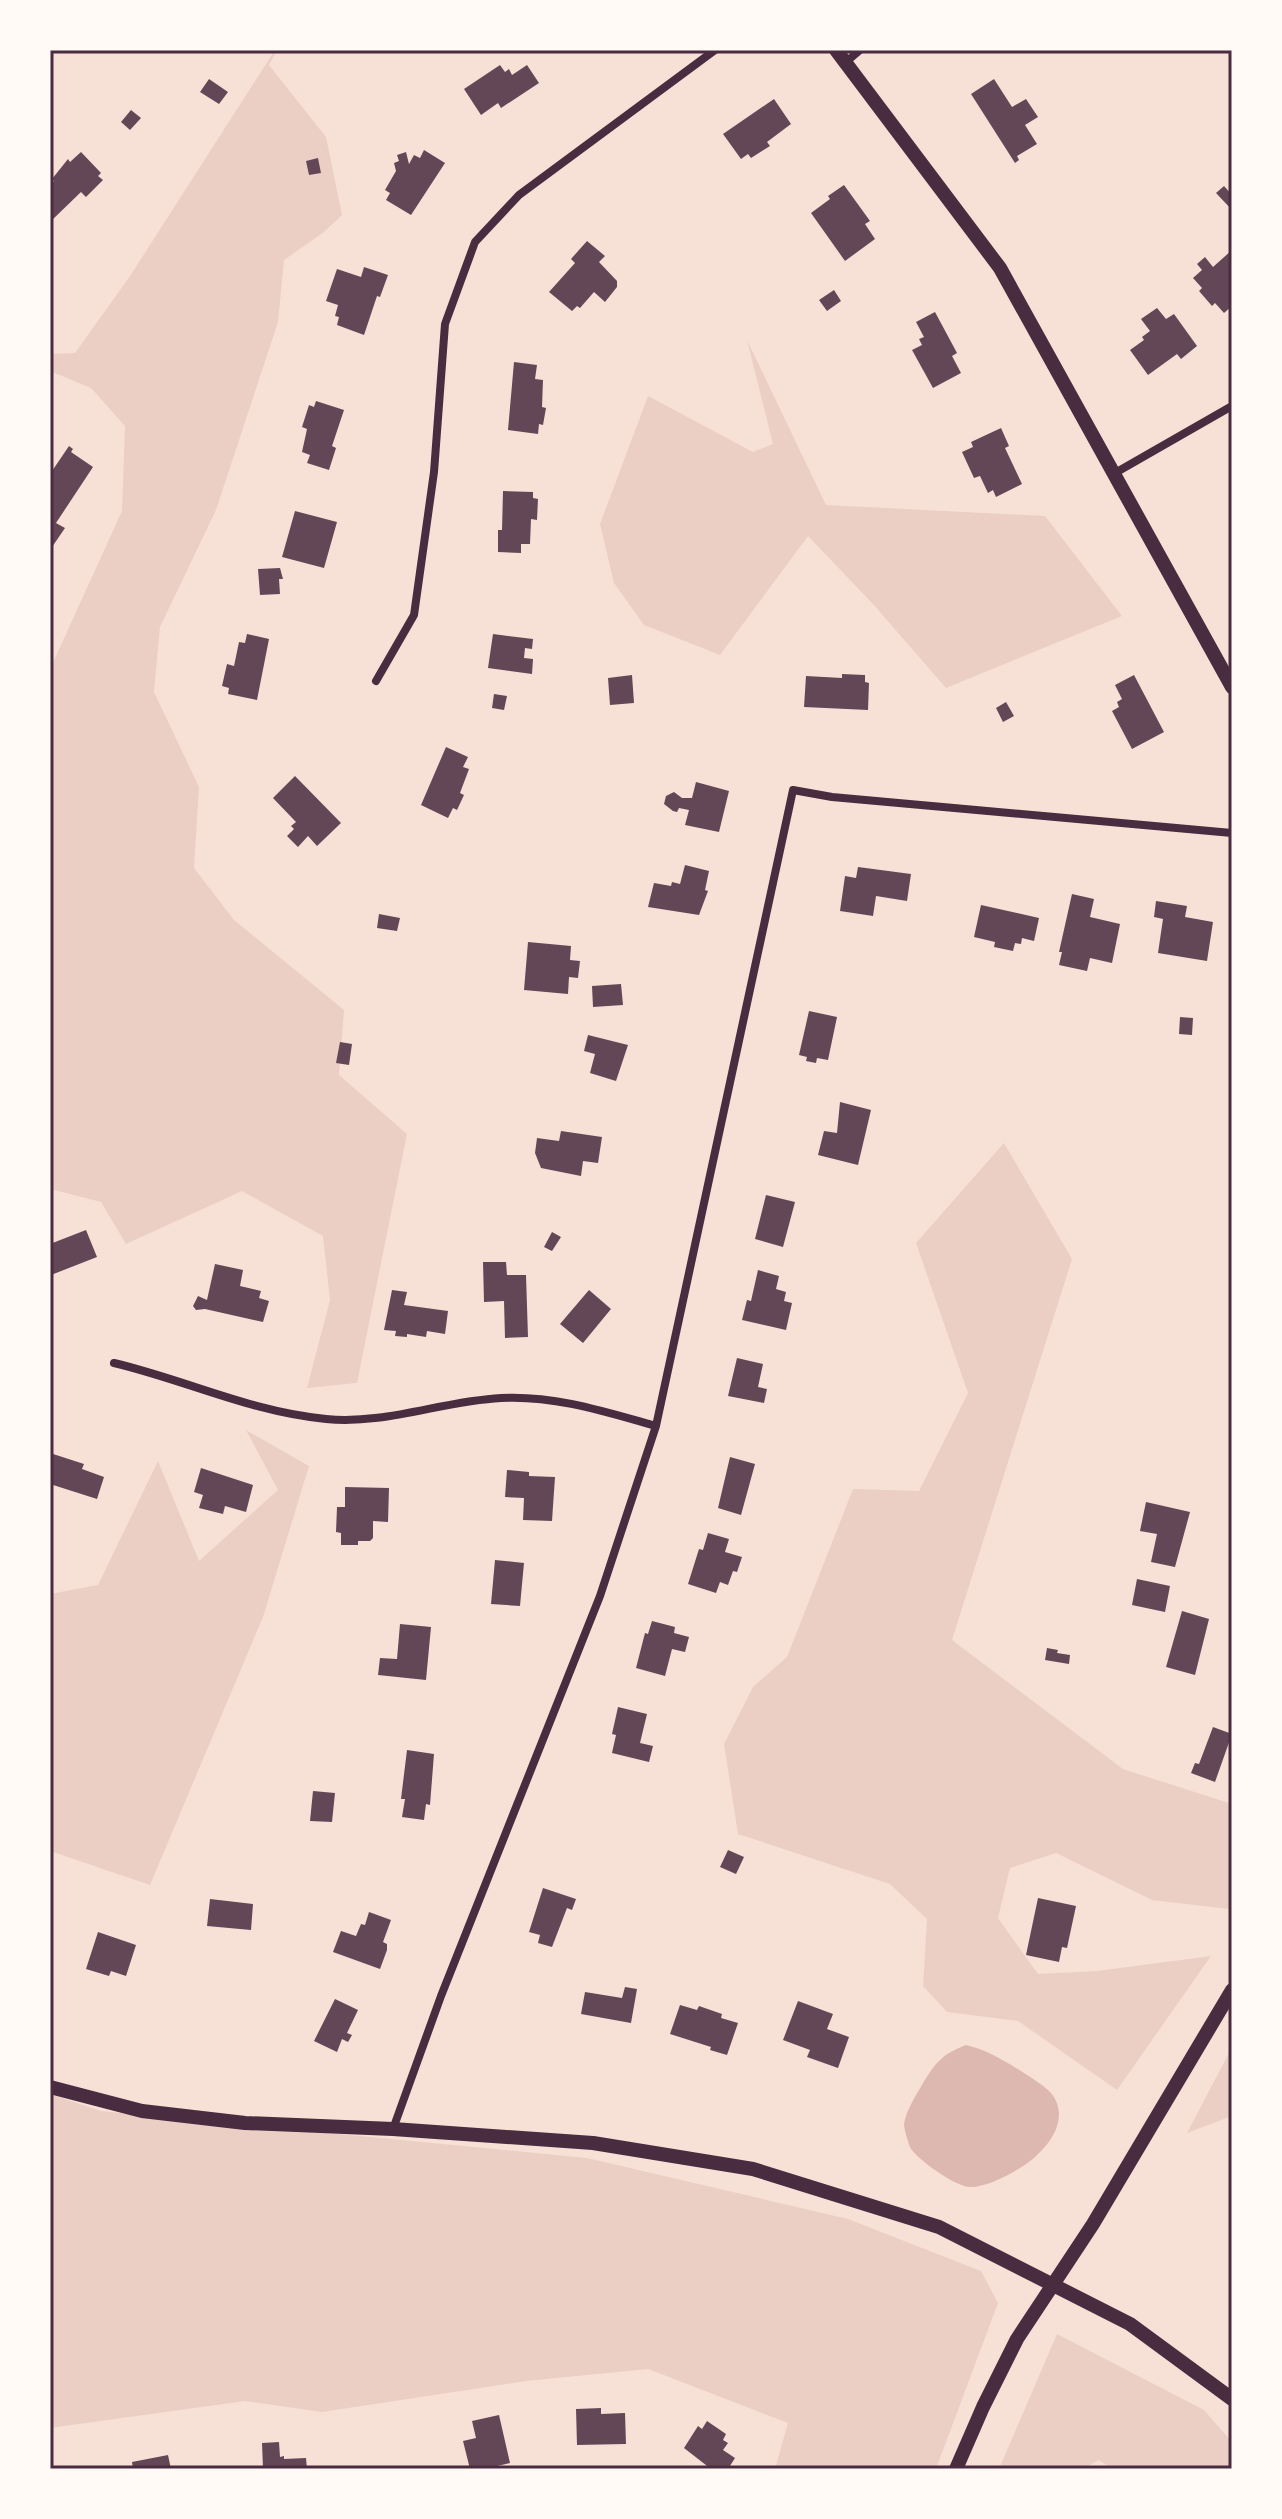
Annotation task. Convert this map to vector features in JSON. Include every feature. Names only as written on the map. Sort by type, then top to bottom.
[{"type":"main road","points":[[836,50],[1000,268],[1232,687]]},
{"type":"main road","points":[[956,2469],[1017,2339],[1093,2224],[1232,1990]]},
{"type":"main road","points":[[50,2087],[142,2111],[245,2123],[393,2129],[593,2143],[753,2169],[939,2227],[1130,2324],[1232,2399]]},
{"type":"street","points":[[376,681],[414,615],[434,472],[445,324],[475,242],[519,195],[715,50]]},
{"type":"street","points":[[846,62],[860,50]]},
{"type":"street","points":[[1115,473],[1232,406]]},
{"type":"street","points":[[393,2129],[441,1996],[600,1596],[656,1426],[793,790],[832,797],[1232,833]]},
{"type":"street","points":[[114,1363],[158,1373],[197,1390],[264,1410],[328,1420],[382,1418],[501,1398],[546,1400],[656,1426]]},
{"type":"shaded area","points":[[275,50],[269,65],[326,137],[342,215],[284,260],[278,322],[216,510],[160,627],[154,692],[199,787],[194,868],[234,920],[344,1010],[339,1075],[407,1134],[357,1383],[307,1388],[330,1300],[323,1236],[242,1191],[126,1244],[101,1202],[50,1189],[50,669],[122,511],[125,426],[91,388],[50,371],[50,354],[75,353],[130,276]]},
{"type":"shaded area","points":[[747,340],[826,505],[1045,516],[1122,616],[946,688],[873,604],[808,536],[720,655],[644,625],[614,583],[600,524],[648,396],[753,452],[773,444]]},
{"type":"shaded area","points":[[1004,1143],[1072,1259],[952,1640],[1123,1769],[1232,1804],[1232,1904],[1229,1909],[1152,1900],[1056,1853],[1010,1868],[998,1918],[1038,1974],[1097,1971],[1211,1956],[1117,2090],[1018,2021],[947,2012],[923,1986],[927,1919],[890,1884],[738,1834],[724,1744],[753,1687],[787,1657],[853,1489],[919,1491],[968,1393],[916,1243]]},
{"type":"shaded area","points":[[246,1430],[309,1466],[263,1617],[150,1885],[50,1851],[50,1594],[98,1585],[158,1461],[199,1561],[278,1490]]},
{"type":"shaded area","points":[[966,2045],[1001,2059],[1044,2086],[1054,2097],[1059,2114],[1052,2137],[1030,2161],[995,2181],[970,2187],[946,2178],[920,2158],[910,2147],[904,2124],[912,2103],[935,2065]]},
{"type":"shaded area","points":[[1232,2048],[1232,2116],[1187,2133],[1230,2051]]},
{"type":"shaded area","points":[[50,2094],[101,2111],[587,2158],[848,2219],[981,2271],[998,2303],[936,2469],[775,2469],[788,2423],[648,2369],[526,2381],[322,2412],[245,2401],[50,2428]]},
{"type":"shaded area","points":[[1057,2334],[1204,2410],[1232,2442],[1232,2469],[1112,2469],[1099,2460],[1082,2469],[999,2469]]},
{"type":"building","points":[[500,65],[505,72],[509,69],[512,75],[527,65],[539,83],[501,108],[498,103],[481,115],[464,89]]},
{"type":"building","points":[[209,79],[228,92],[219,104],[200,92]]},
{"type":"building","points":[[994,79],[1012,107],[1026,99],[1038,117],[1025,125],[1037,144],[1017,156],[1019,160],[1015,163],[971,94]]},
{"type":"building","points":[[774,99],[791,124],[767,142],[770,146],[751,158],[748,154],[741,159],[723,134]]},
{"type":"building","points":[[131,110],[141,118],[130,130],[121,122]]},
{"type":"building","points":[[424,150],[445,163],[411,215],[386,200],[390,193],[385,190],[396,171],[394,163],[399,161],[397,155],[406,152],[409,164],[414,155],[420,158]]},
{"type":"building","points":[[81,152],[101,173],[98,176],[103,180],[86,197],[81,192],[50,222],[52,179],[68,159],[70,162]]},
{"type":"building","points":[[318,158],[321,173],[309,175],[306,161]]},
{"type":"building","points":[[844,185],[870,221],[865,224],[875,239],[845,261],[811,213]]},
{"type":"building","points":[[1224,186],[1232,195],[1232,210],[1216,193]]},
{"type":"building","points":[[587,241],[605,256],[599,262],[617,281],[617,287],[605,302],[594,292],[580,308],[577,306],[572,311],[549,292],[575,263],[571,259]]},
{"type":"building","points":[[1232,250],[1232,306],[1224,313],[1215,303],[1212,306],[1193,278],[1202,270],[1197,264],[1205,257],[1213,267]]},
{"type":"building","points":[[364,267],[388,275],[380,297],[377,296],[364,335],[337,325],[339,317],[335,316],[338,305],[326,301],[337,269],[361,277]]},
{"type":"building","points":[[834,290],[841,301],[827,311],[819,300]]},
{"type":"building","points":[[1157,308],[1166,319],[1174,314],[1197,346],[1181,359],[1177,354],[1148,375],[1130,350],[1150,331],[1141,319]]},
{"type":"building","points":[[935,312],[957,353],[952,356],[961,373],[933,388],[912,350],[922,345],[919,339],[924,337],[916,322]]},
{"type":"building","points":[[514,362],[537,365],[535,379],[543,380],[542,407],[546,408],[538,434],[508,430]]},
{"type":"building","points":[[316,401],[344,410],[332,446],[336,448],[329,470],[307,463],[310,455],[302,452],[307,429],[302,427],[309,405],[314,407]]},
{"type":"building","points":[[1001,428],[1009,446],[1005,448],[1022,484],[996,497],[993,490],[988,493],[980,476],[974,478],[962,452],[973,447],[971,442]]},
{"type":"building","points":[[69,446],[73,449],[71,452],[93,467],[56,523],[65,528],[50,550],[50,474]]},
{"type":"building","points":[[503,491],[533,492],[533,498],[538,499],[537,520],[531,519],[530,544],[521,544],[521,553],[498,552]]},
{"type":"building","points":[[295,511],[337,522],[324,568],[282,557]]},
{"type":"building","points":[[280,568],[283,579],[279,579],[280,594],[260,595],[258,569]]},
{"type":"building","points":[[247,634],[269,639],[257,700],[228,694],[229,688],[222,686],[227,664],[234,666],[239,642],[245,643]]},
{"type":"building","points":[[493,634],[533,639],[532,649],[525,648],[524,658],[533,659],[532,674],[488,668]]},
{"type":"building","points":[[842,674],[865,675],[865,682],[869,683],[868,710],[804,707],[806,676],[842,678]]},
{"type":"building","points":[[632,675],[634,703],[610,705],[608,678]]},
{"type":"building","points":[[1134,675],[1164,732],[1132,749],[1112,711],[1119,707],[1117,702],[1122,699],[1115,685]]},
{"type":"building","points":[[494,694],[507,696],[504,710],[492,708]]},
{"type":"building","points":[[1006,702],[1014,716],[1003,722],[996,708]]},
{"type":"building","points":[[446,747],[468,757],[463,767],[469,769],[460,793],[464,795],[457,810],[453,808],[448,818],[421,805]]},
{"type":"building","points":[[295,776],[341,823],[317,846],[308,836],[298,847],[287,836],[296,822],[273,798]]},
{"type":"building","points":[[696,782],[729,791],[719,832],[685,825],[689,810],[679,808],[677,812],[664,804],[666,796],[674,792],[682,798],[692,798]]},
{"type":"building","points":[[685,865],[709,871],[705,890],[708,891],[699,915],[648,907],[654,883],[680,884]]},
{"type":"building","points":[[858,867],[911,874],[907,901],[876,896],[873,916],[840,911],[845,876],[856,878]]},
{"type":"building","points":[[1072,894],[1094,899],[1090,917],[1120,924],[1112,963],[1090,958],[1087,971],[1059,965]]},
{"type":"building","points":[[1156,901],[1187,906],[1185,917],[1213,922],[1207,961],[1158,953],[1163,919],[1154,917]]},
{"type":"building","points":[[981,905],[1039,918],[1034,941],[1022,938],[1021,944],[1015,943],[1013,951],[994,947],[995,942],[974,937]]},
{"type":"building","points":[[379,914],[400,918],[397,931],[377,928]]},
{"type":"building","points":[[528,942],[571,946],[570,960],[580,961],[578,978],[569,977],[568,994],[524,990]]},
{"type":"building","points":[[621,984],[623,1005],[593,1007],[592,986]]},
{"type":"building","points":[[809,1011],[837,1017],[828,1060],[817,1058],[816,1063],[806,1061],[807,1057],[799,1055]]},
{"type":"building","points":[[1180,1017],[1193,1018],[1192,1035],[1179,1034]]},
{"type":"building","points":[[588,1035],[628,1045],[616,1081],[590,1073],[595,1054],[584,1051]]},
{"type":"building","points":[[340,1042],[352,1044],[349,1065],[336,1063]]},
{"type":"building","points":[[840,1102],[871,1110],[858,1165],[818,1155],[824,1131],[837,1133]]},
{"type":"building","points":[[561,1131],[602,1137],[598,1163],[583,1161],[581,1176],[541,1168],[535,1153],[537,1138],[559,1141]]},
{"type":"building","points":[[766,1195],[795,1202],[783,1247],[755,1239]]},
{"type":"building","points":[[86,1230],[97,1257],[51,1275],[50,1244]]},
{"type":"building","points":[[552,1232],[561,1237],[552,1251],[544,1247]]},
{"type":"building","points":[[483,1262],[506,1262],[507,1275],[526,1275],[528,1337],[505,1338],[504,1301],[484,1302]]},
{"type":"building","points":[[215,1264],[243,1270],[240,1286],[261,1291],[259,1298],[269,1301],[263,1322],[205,1309],[196,1310],[193,1306],[198,1296],[207,1300]]},
{"type":"building","points":[[758,1270],[779,1276],[776,1289],[786,1292],[784,1301],[792,1303],[786,1330],[742,1320],[747,1300],[751,1301]]},
{"type":"building","points":[[392,1290],[407,1292],[404,1305],[448,1311],[445,1334],[427,1331],[426,1337],[407,1334],[407,1337],[395,1336],[396,1331],[384,1330]]},
{"type":"building","points":[[589,1290],[611,1309],[583,1343],[560,1324]]},
{"type":"building","points":[[737,1358],[763,1364],[758,1387],[767,1389],[764,1403],[728,1396]]},
{"type":"building","points":[[50,1453],[84,1464],[82,1469],[104,1477],[97,1499],[50,1484]]},
{"type":"building","points":[[730,1457],[755,1464],[741,1515],[718,1508]]},
{"type":"building","points":[[201,1468],[253,1485],[246,1512],[225,1506],[223,1514],[199,1508],[203,1495],[194,1492]]},
{"type":"building","points":[[507,1470],[529,1472],[529,1476],[555,1477],[552,1521],[523,1520],[524,1498],[505,1497]]},
{"type":"building","points":[[345,1487],[389,1488],[388,1522],[373,1521],[373,1538],[370,1541],[341,1545],[341,1533],[336,1532],[337,1507],[345,1507]]},
{"type":"building","points":[[1146,1502],[1190,1512],[1175,1567],[1151,1562],[1157,1534],[1140,1531]]},
{"type":"building","points":[[708,1533],[729,1539],[725,1552],[742,1557],[728,1585],[720,1582],[716,1593],[688,1584],[699,1549],[703,1550]]},
{"type":"building","points":[[495,1560],[524,1563],[520,1606],[491,1604]]},
{"type":"building","points":[[1137,1579],[1170,1586],[1165,1612],[1132,1605]]},
{"type":"building","points":[[1182,1611],[1209,1619],[1195,1675],[1166,1667]]},
{"type":"building","points":[[652,1621],[675,1627],[674,1633],[689,1637],[685,1652],[672,1649],[665,1676],[636,1668],[645,1633],[648,1634]]},
{"type":"building","points":[[400,1624],[431,1627],[426,1680],[378,1675],[380,1658],[397,1659]]},
{"type":"building","points":[[1047,1648],[1070,1655],[1069,1664],[1045,1660]]},
{"type":"building","points":[[618,1707],[647,1714],[640,1743],[653,1746],[649,1762],[612,1753],[616,1735],[612,1734]]},
{"type":"building","points":[[1213,1727],[1232,1734],[1215,1782],[1191,1773],[1195,1763],[1199,1764]]},
{"type":"building","points":[[407,1750],[434,1754],[430,1805],[426,1804],[424,1820],[402,1817]]},
{"type":"building","points":[[313,1791],[335,1793],[332,1822],[310,1821]]},
{"type":"building","points":[[728,1850],[744,1857],[736,1874],[720,1867]]},
{"type":"building","points":[[543,1888],[576,1899],[572,1910],[567,1908],[552,1947],[538,1943],[540,1935],[529,1932]]},
{"type":"building","points":[[1038,1898],[1076,1906],[1067,1948],[1062,1947],[1059,1962],[1026,1955]]},
{"type":"building","points":[[210,1899],[253,1904],[251,1930],[207,1926]]},
{"type":"building","points":[[369,1912],[391,1920],[383,1942],[387,1944],[387,1950],[380,1969],[333,1952],[341,1931],[356,1936],[361,1924],[365,1925]]},
{"type":"building","points":[[98,1932],[136,1945],[126,1976],[111,1971],[109,1976],[86,1969]]},
{"type":"building","points":[[625,1987],[637,1989],[631,2023],[581,2014],[585,1992],[622,1998]]},
{"type":"building","points":[[335,1999],[358,2010],[347,2033],[352,2035],[348,2042],[342,2039],[337,2052],[314,2041]]},
{"type":"building","points":[[798,2001],[833,2014],[827,2029],[849,2037],[838,2068],[807,2057],[810,2050],[783,2040]]},
{"type":"building","points":[[680,2005],[697,2010],[699,2006],[738,2023],[727,2055],[670,2034]]},
{"type":"building","points":[[601,2408],[601,2414],[625,2413],[626,2444],[577,2445],[576,2409]]},
{"type":"building","points":[[499,2415],[510,2463],[470,2469],[463,2441],[476,2438],[472,2421]]},
{"type":"building","points":[[707,2421],[726,2434],[723,2440],[728,2443],[723,2450],[735,2458],[728,2469],[711,2469],[684,2448],[698,2426],[702,2429]]},
{"type":"building","points":[[279,2442],[280,2457],[306,2458],[307,2469],[263,2469],[262,2443]]},
{"type":"building","points":[[168,2455],[171,2469],[133,2469],[132,2462]]}]
